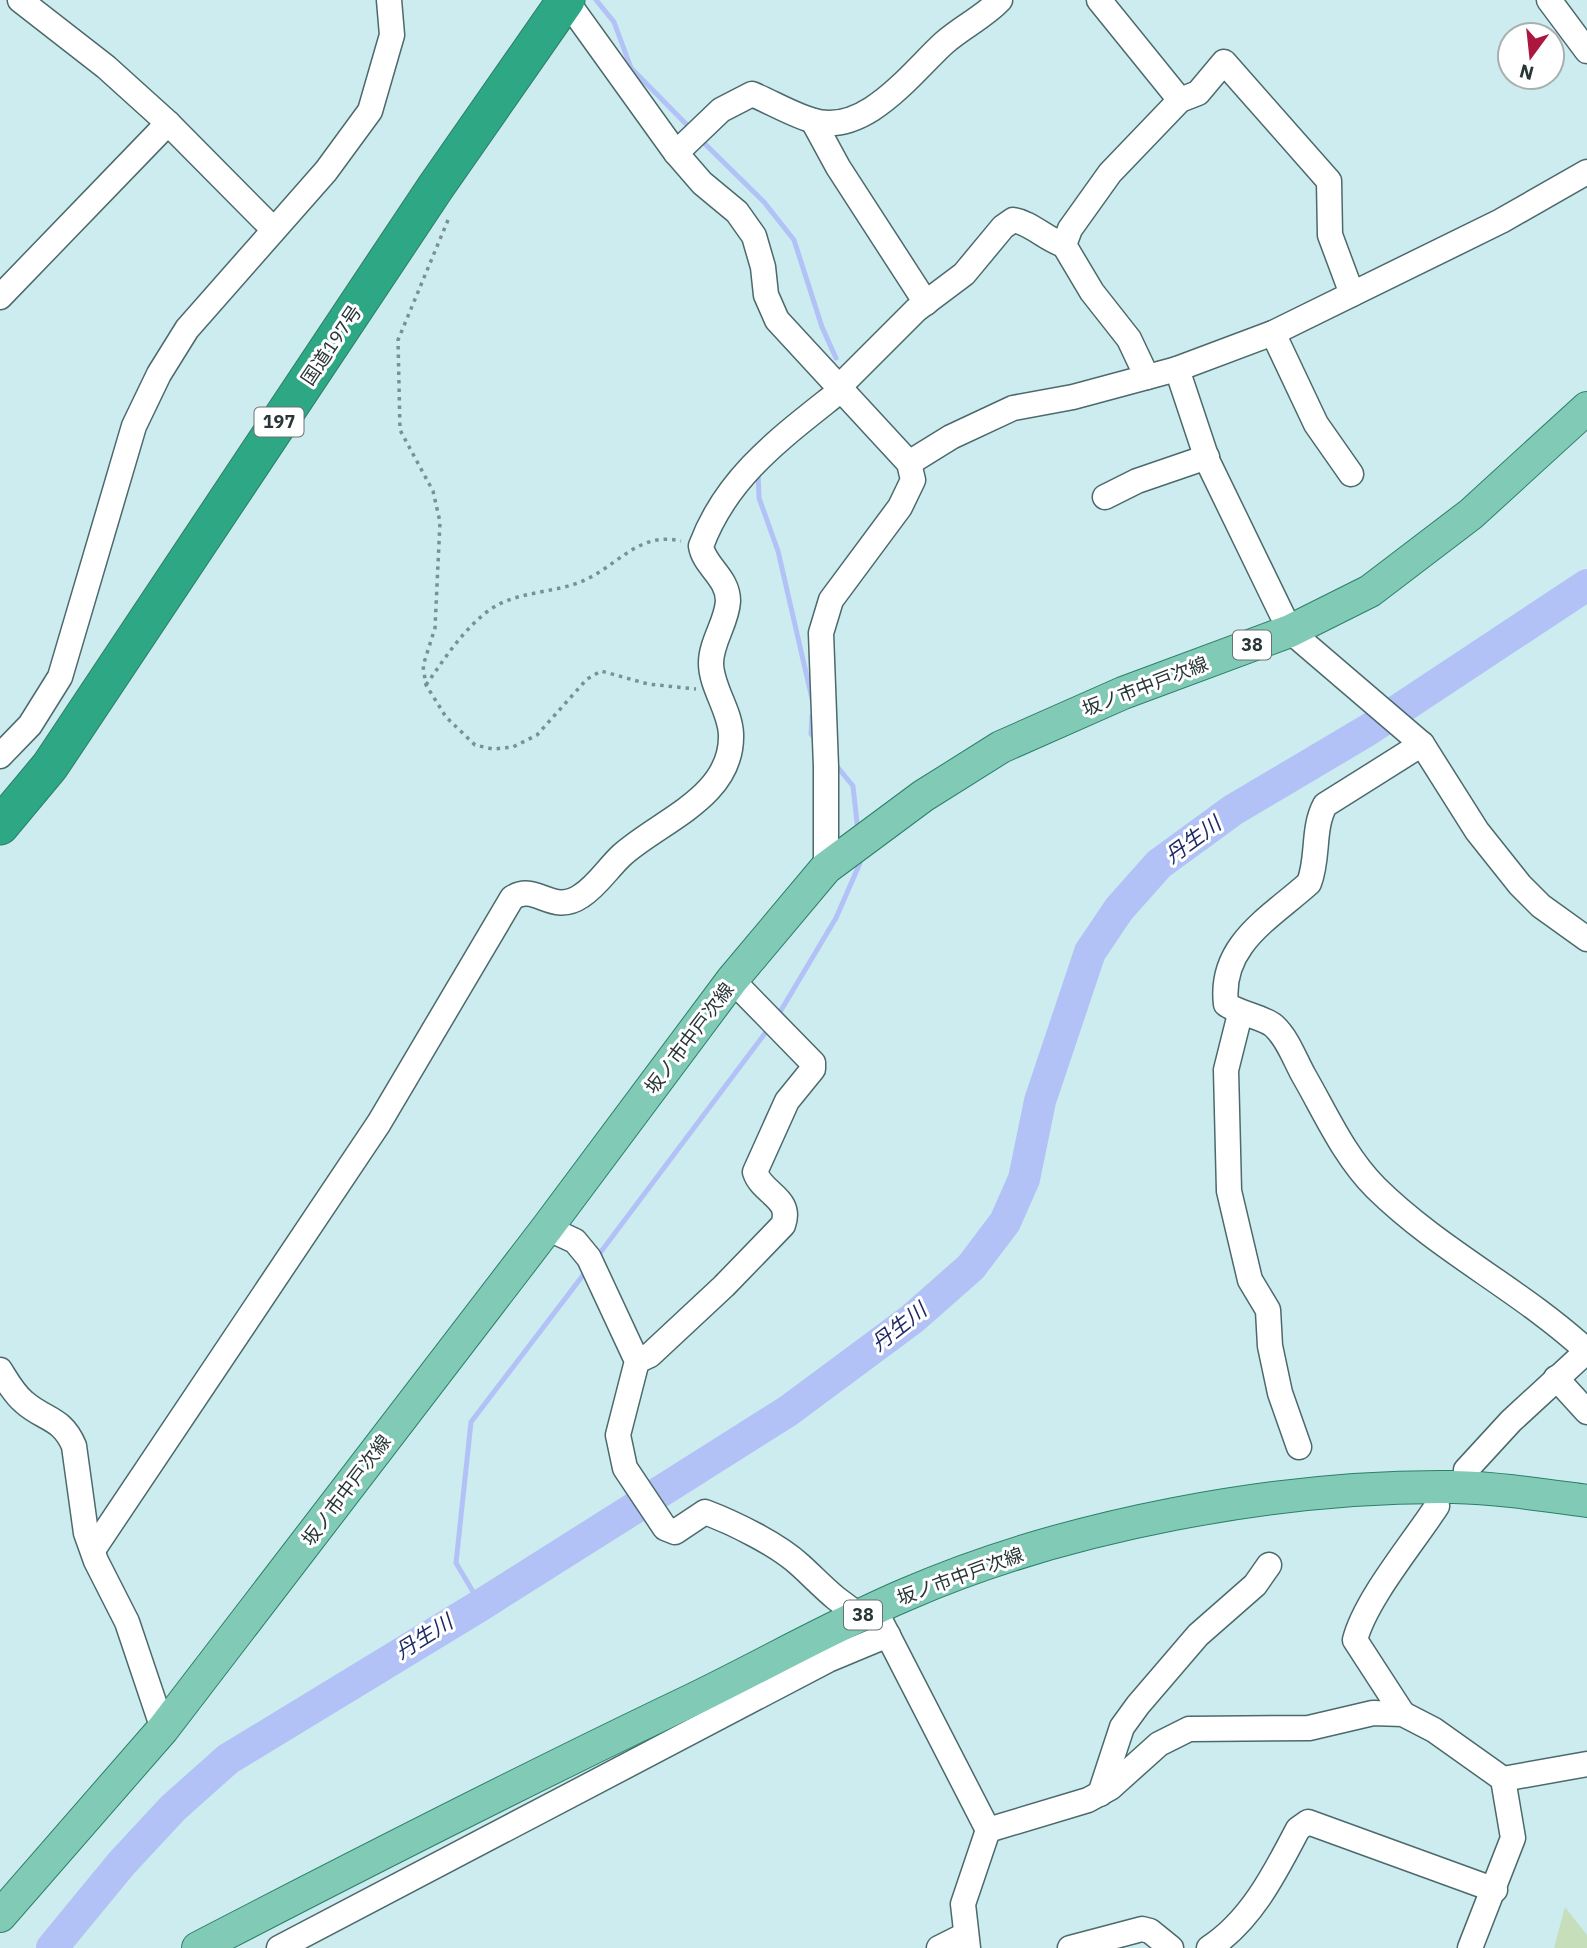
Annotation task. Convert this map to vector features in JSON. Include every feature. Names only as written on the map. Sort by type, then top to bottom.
[{"type":"highway","name":"国道197号","points":[[0,826],[50,766],[562,5]]},
{"type":"main road","name":"坂ノ市中戸次線","points":[[0,1916],[163,1729],[547,1228],[732,980],[838,859],[882,826],[1001,747],[1122,693],[1290,632],[1370,591],[1471,514],[1587,408]]},
{"type":"main road","name":"坂ノ市中戸次線","points":[[198,1948],[524,1780],[875,1620],[907,1593],[1021,1552],[1170,1515],[1269,1499],[1374,1488],[1454,1487],[1587,1501]]},
{"type":"street","points":[[20,0],[106,66],[168,123],[273,229]]},
{"type":"street","points":[[0,756],[30,725],[60,677],[134,426],[159,374],[187,329],[326,171],[370,111],[392,35],[389,0]]},
{"type":"street","points":[[685,145],[721,110],[752,93],[813,121],[831,122],[859,117],[894,94],[945,42],[1000,0]]},
{"type":"street","points":[[1099,0],[1180,100]]},
{"type":"street","points":[[1549,0],[1587,51]]},
{"type":"street","points":[[562,5],[685,145],[702,183],[737,212],[754,236],[763,267],[766,295],[777,320],[909,463],[913,480],[900,507],[831,600],[821,633],[826,764],[838,859]]},
{"type":"street","points":[[1064,245],[1070,229],[1110,173],[1180,100],[1198,93],[1224,62],[1329,181],[1330,235],[1352,294]]},
{"type":"street","points":[[813,121],[845,178],[926,303]]},
{"type":"street","points":[[0,297],[168,123]]},
{"type":"street","points":[[909,463],[951,437],[1013,408],[1177,369],[1273,333],[1502,221],[1587,172]]},
{"type":"street","points":[[93,1550],[379,1123],[512,898],[521,892],[531,893],[554,903],[568,903],[582,895],[624,854],[695,803],[717,779],[729,756],[731,732],[711,664],[728,601],[719,573],[703,555],[701,546],[731,490],[751,464],[840,388],[863,360],[926,303],[964,274],[1003,227],[1013,220],[1025,222],[1045,239],[1064,245],[1078,272],[1129,339],[1147,377]]},
{"type":"street","points":[[1273,333],[1316,424],[1351,474]]},
{"type":"street","points":[[1177,369],[1207,457],[1290,632],[1420,742],[1478,831],[1520,885],[1541,906],[1587,939]]},
{"type":"street","points":[[1105,497],[1137,481],[1207,457]]},
{"type":"street","points":[[1420,742],[1325,805],[1319,816],[1314,871],[1309,883],[1237,948],[1228,966],[1224,990],[1226,1004],[1240,1014],[1272,1024],[1287,1044],[1339,1142],[1375,1187],[1460,1258],[1540,1311],[1587,1351],[1556,1378],[1466,1470]]},
{"type":"street","points":[[636,1361],[650,1355],[724,1286],[783,1224],[787,1214],[786,1206],[758,1181],[755,1172],[787,1101],[813,1069],[813,1063],[732,980]]},
{"type":"street","points":[[1240,1014],[1226,1070],[1229,1191],[1250,1280],[1268,1310],[1272,1358],[1299,1447]]},
{"type":"street","points":[[547,1228],[575,1241],[589,1258],[636,1361],[618,1435],[625,1468],[664,1528],[675,1532],[705,1512],[718,1517],[781,1550],[799,1564],[835,1601],[875,1620],[988,1830],[963,1905],[967,1941],[939,1948]]},
{"type":"street","points":[[0,1370],[22,1401],[58,1422],[69,1434],[74,1446],[86,1533],[127,1622],[163,1729]]},
{"type":"street","points":[[1556,1378],[1587,1412]]},
{"type":"street","points":[[1403,1714],[1355,1640],[1359,1626],[1372,1604],[1437,1506]]},
{"type":"street","points":[[1100,1794],[1122,1727],[1138,1705],[1199,1634],[1255,1585],[1269,1565]]},
{"type":"street","points":[[279,1948],[828,1660],[875,1620]]},
{"type":"street","points":[[988,1830],[1100,1794],[1159,1744],[1189,1729],[1309,1728],[1373,1713],[1403,1714],[1434,1730],[1503,1779],[1513,1838],[1495,1890],[1470,1948]]},
{"type":"street","points":[[1503,1779],[1587,1764]]},
{"type":"street","points":[[1209,1948],[1227,1937],[1247,1915],[1298,1829],[1308,1822],[1495,1890]]},
{"type":"street","points":[[1070,1948],[1142,1929],[1157,1935],[1171,1948]]},
{"type":"path","points":[[449,218],[398,340],[400,430],[433,491],[440,522],[435,628],[423,666],[426,685],[460,733],[475,745],[493,748],[513,747],[537,734],[587,679],[601,671],[677,689],[702,690],[722,702]]},
{"type":"path","points":[[426,685],[464,633],[491,609],[514,598],[585,580],[634,546],[674,539],[701,546]]},
{"type":"green space","points":[[1565,1907],[1587,1935],[1587,1948],[1554,1948]]},
{"type":"waterway","points":[[596,0],[614,22],[631,68],[692,130]]},
{"type":"waterway","points":[[701,140],[764,202],[794,240],[822,327],[836,358]]},
{"type":"waterway","points":[[758,472],[759,498],[778,551],[813,703]]},
{"type":"waterway","name":"丹生川","points":[[52,1948],[121,1864],[173,1808],[228,1759],[481,1605],[788,1411],[912,1319],[971,1267],[1005,1222],[1024,1179],[1040,1101],[1090,952],[1119,909],[1159,864],[1233,810],[1368,730],[1587,585]]},
{"type":"waterway","points":[[812,716],[811,734],[816,740]]},
{"type":"waterway","points":[[835,764],[853,786],[858,832]]},
{"type":"waterway","points":[[777,1017],[836,918],[860,863],[859,855]]},
{"type":"waterway","points":[[597,1257],[769,1028]]},
{"type":"waterway","points":[[481,1605],[456,1563],[471,1422],[587,1270]]}]
